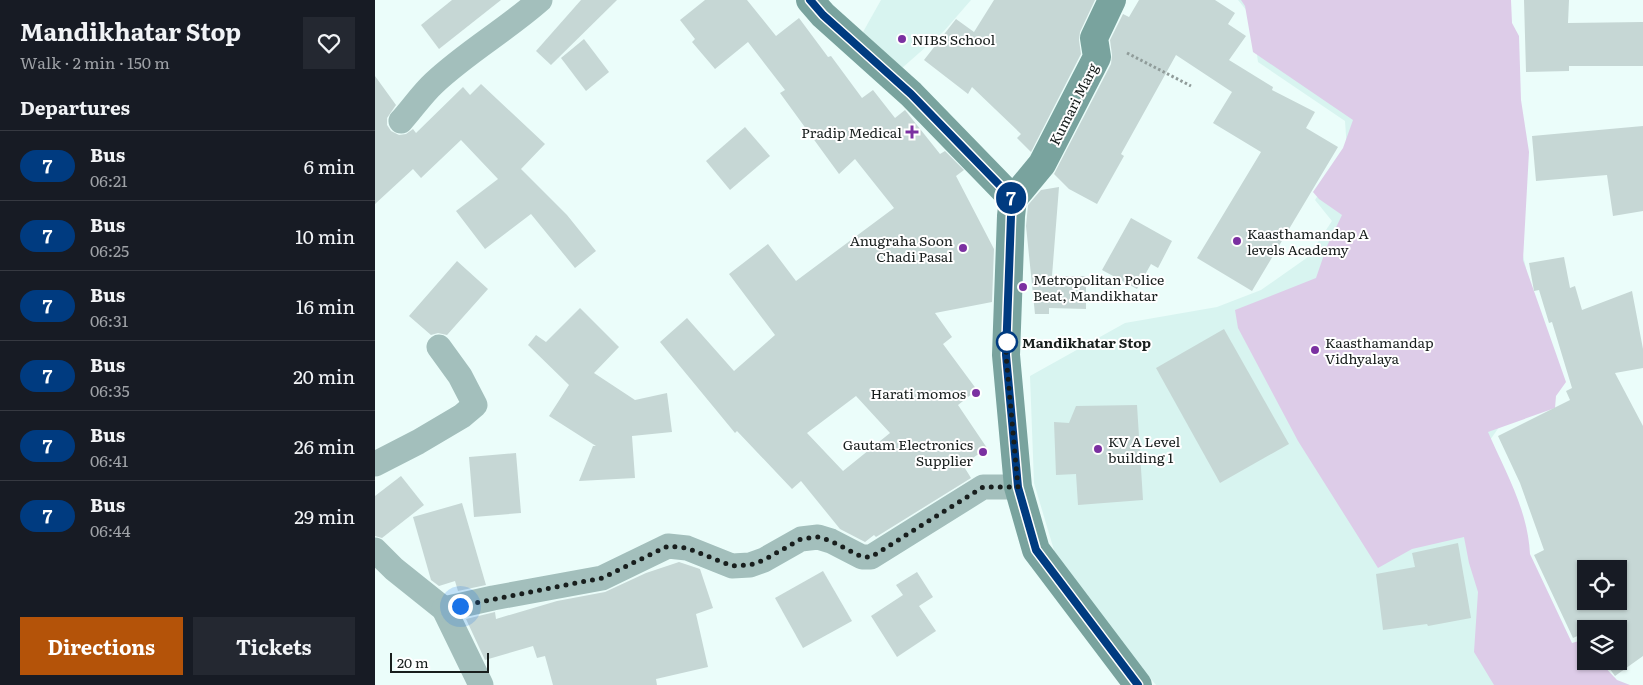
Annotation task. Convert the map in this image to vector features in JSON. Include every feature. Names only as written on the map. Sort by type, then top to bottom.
[{"type":"main road","points":[[810,0],[823,15],[911,94],[1013,199],[1006,355],[1018,487],[1036,550],[1138,685]]},
{"type":"main road","name":"Kumari Marg","points":[[1013,199],[1042,164],[1097,57],[1094,38],[1113,0]]},
{"type":"street","points":[[401,121],[433,84],[540,0]]},
{"type":"street","points":[[375,464],[463,416],[475,405],[460,376],[439,347]]},
{"type":"street","points":[[443,609],[602,578],[668,546],[687,548],[732,566],[750,565],[764,560],[801,539],[818,537],[831,541],[862,557],[871,557],[983,487],[1018,487]]},
{"type":"street","points":[[375,550],[394,569],[443,609],[481,685]]},
{"type":"path","points":[[1094,38],[1144,61],[1191,86]]},
{"type":"shaded area","name":"NIBS School","points":[[881,0],[971,0],[944,31],[902,68],[863,32]]},
{"type":"shaded area","name":"Kaasthamandap Vidhyalaya","points":[[1238,0],[1504,0],[1519,237],[1529,282],[1513,407],[1488,443],[1557,637],[1577,654],[1577,670],[1595,670],[1601,675],[1627,685],[1156,685],[1059,567],[1034,483],[1030,376],[1125,323],[1217,307],[1261,290],[1308,257],[1332,221],[1315,200],[1347,150],[1345,121],[1258,62],[1252,17]]},
{"type":"shaded area","points":[[1241,0],[1511,0],[1512,23],[1519,36],[1521,100],[1529,152],[1523,260],[1566,382],[1556,396],[1555,408],[1488,432],[1520,506],[1525,522],[1530,554],[1572,643],[1577,642],[1577,670],[1608,670],[1617,680],[1630,685],[1494,685],[1474,652],[1478,592],[1469,563],[1464,537],[1412,549],[1378,568],[1298,441],[1238,328],[1235,310],[1316,278],[1327,246],[1342,215],[1319,199],[1313,192],[1343,148],[1353,120],[1253,52],[1245,6]]},
{"type":"building","points":[[452,0],[501,0],[439,49],[421,25]]},
{"type":"building","points":[[581,0],[617,0],[551,65],[536,51]]},
{"type":"building","points":[[705,0],[747,0],[776,36],[799,18],[828,57],[831,56],[862,98],[873,90],[895,118],[905,110],[940,154],[945,151],[964,170],[956,176],[994,249],[992,302],[935,313],[952,337],[943,344],[977,390],[958,405],[987,448],[963,465],[971,478],[865,542],[840,529],[801,481],[792,489],[737,431],[735,433],[660,342],[687,318],[734,371],[775,335],[729,274],[768,244],[796,281],[894,208],[855,159],[839,174],[780,93],[785,90],[748,42],[715,69],[692,42],[695,39],[680,20]],"holes":[[[856,396],[890,433],[843,471],[807,433]]]},
{"type":"building","points":[[994,0],[1095,0],[1080,32],[1081,54],[1031,152],[1017,138],[1021,134],[972,87],[968,94],[924,60],[956,19],[974,32]]},
{"type":"building","points":[[1139,0],[1215,0],[1235,13],[1228,24],[1246,36],[1229,60],[1273,87],[1272,90],[1315,112],[1306,128],[1338,147],[1252,291],[1197,258],[1261,152],[1213,123],[1232,92],[1176,55],[1121,154],[1124,156],[1097,204],[1069,189],[1054,174],[1111,64],[1110,40],[1123,14],[1129,17]]},
{"type":"building","points":[[1524,0],[1569,0],[1568,23],[1643,22],[1643,66],[1569,66],[1569,71],[1526,72]]},
{"type":"building","points":[[584,39],[609,72],[586,91],[561,58]]},
{"type":"building","points":[[375,76],[396,105],[387,118],[387,125],[391,131],[399,135],[406,134],[413,129],[416,133],[463,87],[470,95],[481,84],[545,144],[521,169],[567,215],[596,251],[575,268],[531,214],[485,249],[456,211],[498,179],[461,140],[421,178],[413,169],[375,204]]},
{"type":"building","points":[[1643,126],[1643,211],[1613,216],[1607,175],[1536,181],[1532,136]]},
{"type":"building","points":[[745,127],[770,156],[730,190],[706,161]]},
{"type":"building","points":[[1059,187],[1052,276],[1086,276],[1086,309],[1049,308],[1049,314],[1035,314],[1026,226],[1028,205],[1041,190]]},
{"type":"building","points":[[1131,218],[1172,241],[1158,268],[1151,264],[1137,289],[1102,270]]},
{"type":"building","points":[[1564,257],[1570,288],[1575,286],[1582,310],[1632,291],[1643,349],[1643,368],[1615,373],[1643,426],[1643,656],[1627,667],[1627,620],[1577,620],[1577,636],[1573,638],[1534,555],[1544,550],[1520,483],[1498,436],[1570,400],[1566,391],[1572,388],[1552,322],[1549,323],[1539,290],[1534,291],[1529,263]]},
{"type":"building","points":[[457,261],[488,289],[447,335],[438,333],[431,335],[409,316]]},
{"type":"building","points":[[580,308],[619,347],[594,373],[635,400],[667,393],[672,432],[632,436],[635,478],[579,481],[593,446],[596,446],[549,416],[569,385],[528,345],[536,335],[546,342]]},
{"type":"building","points":[[1224,329],[1289,444],[1220,483],[1156,368]]},
{"type":"building","name":"KV A Level building 1","points":[[1137,405],[1143,500],[1078,505],[1076,474],[1056,475],[1054,422],[1069,423],[1076,406]]},
{"type":"building","points":[[516,453],[521,513],[474,517],[469,457]]},
{"type":"building","points":[[401,476],[424,505],[382,538],[375,536],[375,496]]},
{"type":"building","points":[[462,503],[486,585],[458,591],[455,581],[439,586],[431,580],[413,517]]},
{"type":"building","points":[[1458,543],[1471,618],[1428,626],[1427,624],[1383,630],[1376,574],[1415,567],[1412,553]]},
{"type":"building","points":[[679,562],[700,569],[713,608],[696,614],[708,667],[656,679],[657,685],[553,685],[545,656],[537,658],[533,646],[485,660],[466,619],[495,612],[496,619],[557,601],[605,592],[646,573]]},
{"type":"building","points":[[823,571],[852,621],[803,648],[775,598]]},
{"type":"building","points":[[917,572],[933,597],[919,606],[936,631],[897,657],[871,616],[903,595],[896,585]]},
{"type":"building","points":[[1611,670],[1623,670],[1615,676]]},
{"type":"bus line","name":"7","points":[[810,0],[823,15],[911,94],[1013,199],[1006,355],[1018,487],[1036,550],[1138,685]]},
{"type":"place","name":"NIBS School","points":[[902,39]]},
{"type":"place","name":"Pradip Medical","points":[[912,132]]},
{"type":"place","name":"Kaasthamandap A levels Academy","points":[[1237,241]]},
{"type":"place","name":"Anugraha Soon Chadi Pasal","points":[[963,248]]},
{"type":"place","name":"Metropolitan Police Beat, Mandikhatar","points":[[1023,287]]},
{"type":"place","name":"Mandikhatar Stop","points":[[1007,342]]},
{"type":"place","name":"Kaasthamandap Vidhyalaya","points":[[1315,350]]},
{"type":"place","name":"Harati momos","points":[[976,393]]},
{"type":"place","name":"KV A Level building 1","points":[[1098,449]]},
{"type":"place","name":"Gautam Electronics Supplier","points":[[983,452]]},
{"type":"route","points":[[460,606],[602,578],[668,546],[687,548],[732,566],[750,565],[764,560],[801,539],[818,537],[831,541],[862,557],[871,557],[983,487],[1018,487],[1006,355],[1007,342]]}]
